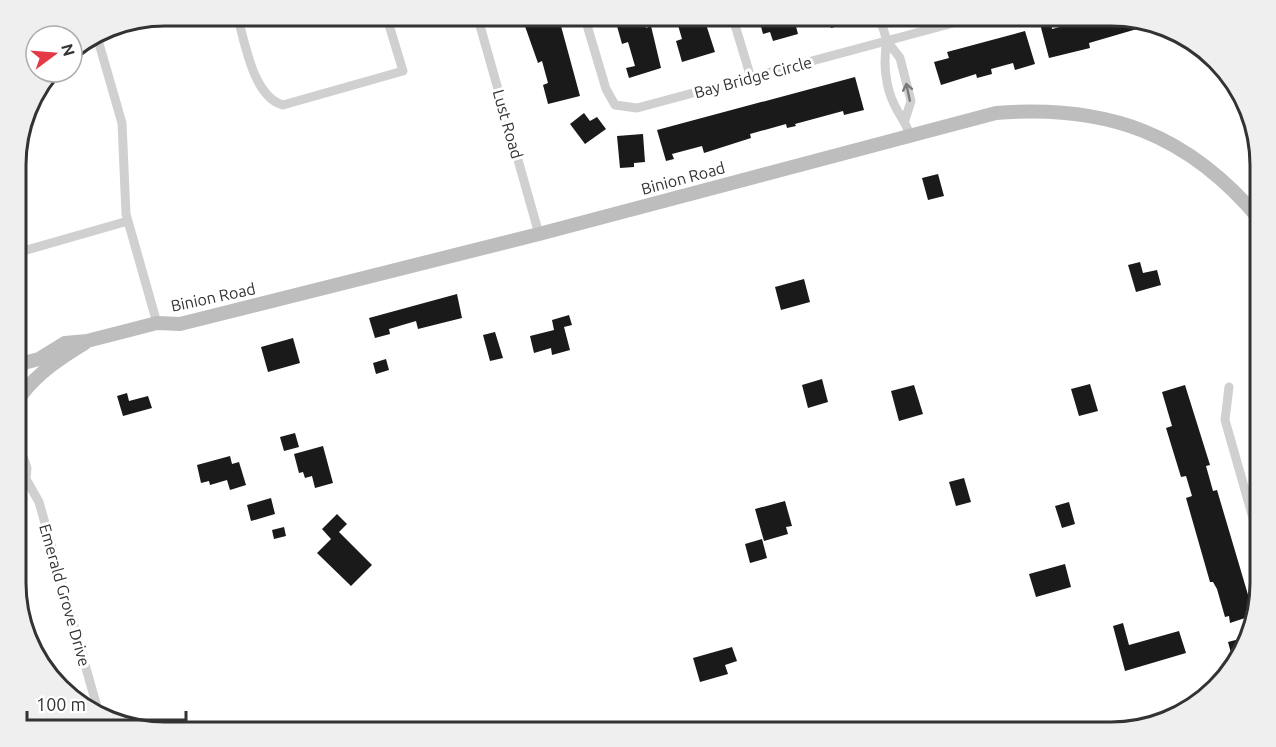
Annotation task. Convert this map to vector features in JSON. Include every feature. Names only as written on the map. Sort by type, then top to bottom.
[{"type":"main road","name":"Binion Road","points":[[26,362],[39,359],[65,343],[87,341],[157,324],[180,324],[540,234],[996,113],[1035,110],[1078,113],[1116,121],[1179,147],[1212,169],[1250,208]]},
{"type":"main road","name":"Binion Road","points":[[26,389],[32,380],[47,368],[87,341]]},
{"type":"street","points":[[240,26],[258,83],[274,103],[291,104],[403,71],[389,26]]},
{"type":"street","name":"Lust Road","points":[[480,26],[540,234]]},
{"type":"street","name":"Bay Bridge Circle","points":[[587,26],[606,89],[615,105],[637,108],[942,26]]},
{"type":"street","points":[[735,26],[751,78]]},
{"type":"street","points":[[882,26],[887,41],[900,58],[911,101],[905,120]]},
{"type":"street","points":[[887,41],[885,68],[894,105],[905,120],[910,135]]},
{"type":"street","points":[[99,42],[122,123],[124,204],[157,324]]},
{"type":"street","points":[[26,250],[128,221]]},
{"type":"street","points":[[1229,387],[1225,420],[1250,508]]},
{"type":"street","name":"Emerald Grove Drive","points":[[26,465],[26,479],[39,502],[96,704]]},
{"type":"building","points":[[525,26],[561,26],[580,96],[548,104],[543,85],[548,83],[542,61],[538,63]]},
{"type":"building","points":[[617,26],[645,26],[646,28],[651,26],[661,68],[629,78],[626,68],[635,66],[628,42],[622,44]]},
{"type":"building","points":[[678,26],[707,26],[715,52],[682,62],[676,41],[682,39]]},
{"type":"building","points":[[761,26],[796,26],[798,34],[773,41],[770,32],[763,34]]},
{"type":"building","points":[[1041,26],[1052,26],[1052,29],[1064,26],[1111,26],[1137,29],[1089,43],[1090,48],[1049,58]]},
{"type":"building","points":[[1025,31],[1035,64],[1015,70],[1013,63],[991,69],[992,74],[977,78],[976,74],[941,85],[934,62],[949,58],[947,52]]},
{"type":"building","points":[[855,77],[864,110],[844,115],[843,111],[787,128],[786,124],[750,134],[751,138],[704,153],[702,146],[672,154],[674,159],[666,161],[657,130]]},
{"type":"building","points":[[584,113],[590,121],[597,117],[606,129],[585,144],[570,124]]},
{"type":"building","points":[[643,134],[645,162],[634,163],[634,167],[620,168],[617,136]]},
{"type":"building","points":[[938,174],[944,196],[928,200],[922,178]]},
{"type":"building","points":[[1140,262],[1143,273],[1157,270],[1161,285],[1136,292],[1128,265]]},
{"type":"building","points":[[804,279],[810,302],[781,310],[775,287]]},
{"type":"building","points":[[457,294],[462,318],[418,329],[416,321],[389,329],[390,334],[375,338],[369,318]]},
{"type":"building","points":[[569,315],[572,325],[564,327],[570,350],[552,355],[551,348],[534,353],[530,336],[554,330],[552,320]]},
{"type":"building","points":[[495,332],[503,358],[490,361],[483,335]]},
{"type":"building","points":[[293,338],[300,363],[268,372],[261,347]]},
{"type":"building","points":[[386,359],[389,370],[376,374],[373,363]]},
{"type":"building","points":[[822,379],[828,402],[808,408],[802,385]]},
{"type":"building","points":[[1090,384],[1098,411],[1079,416],[1071,389]]},
{"type":"building","points":[[914,385],[923,414],[899,421],[891,391]]},
{"type":"building","points":[[1185,385],[1210,465],[1206,466],[1213,491],[1217,490],[1249,599],[1246,618],[1230,623],[1229,616],[1225,617],[1217,589],[1213,582],[1210,582],[1186,498],[1192,496],[1186,476],[1181,477],[1166,428],[1172,426],[1162,392]]},
{"type":"building","points":[[127,393],[129,401],[148,396],[152,408],[123,416],[117,396]]},
{"type":"building","points":[[295,433],[299,447],[284,451],[280,437]]},
{"type":"building","points":[[323,446],[333,483],[315,488],[312,476],[305,478],[303,472],[299,473],[294,454]]},
{"type":"building","points":[[230,456],[232,464],[239,462],[246,485],[230,490],[227,480],[210,485],[209,481],[201,483],[197,465]]},
{"type":"building","points":[[964,478],[971,502],[956,506],[949,482]]},
{"type":"building","points":[[271,498],[275,514],[251,521],[247,505]]},
{"type":"building","points":[[785,501],[792,526],[786,527],[788,534],[764,541],[755,509]]},
{"type":"building","points":[[1069,502],[1075,524],[1062,528],[1055,506]]},
{"type":"building","points":[[337,514],[347,524],[339,532],[372,565],[351,586],[317,553],[331,539],[322,529]]},
{"type":"building","points":[[284,527],[286,536],[274,539],[272,530]]},
{"type":"building","points":[[762,539],[767,558],[750,563],[745,544]]},
{"type":"building","points":[[1065,564],[1071,587],[1036,597],[1029,574]]},
{"type":"building","points":[[1123,623],[1129,645],[1179,631],[1186,653],[1125,671],[1113,626]]},
{"type":"building","points":[[1238,639],[1231,653],[1228,642]]},
{"type":"building","points":[[732,647],[737,661],[725,665],[728,674],[700,682],[693,658]]}]
